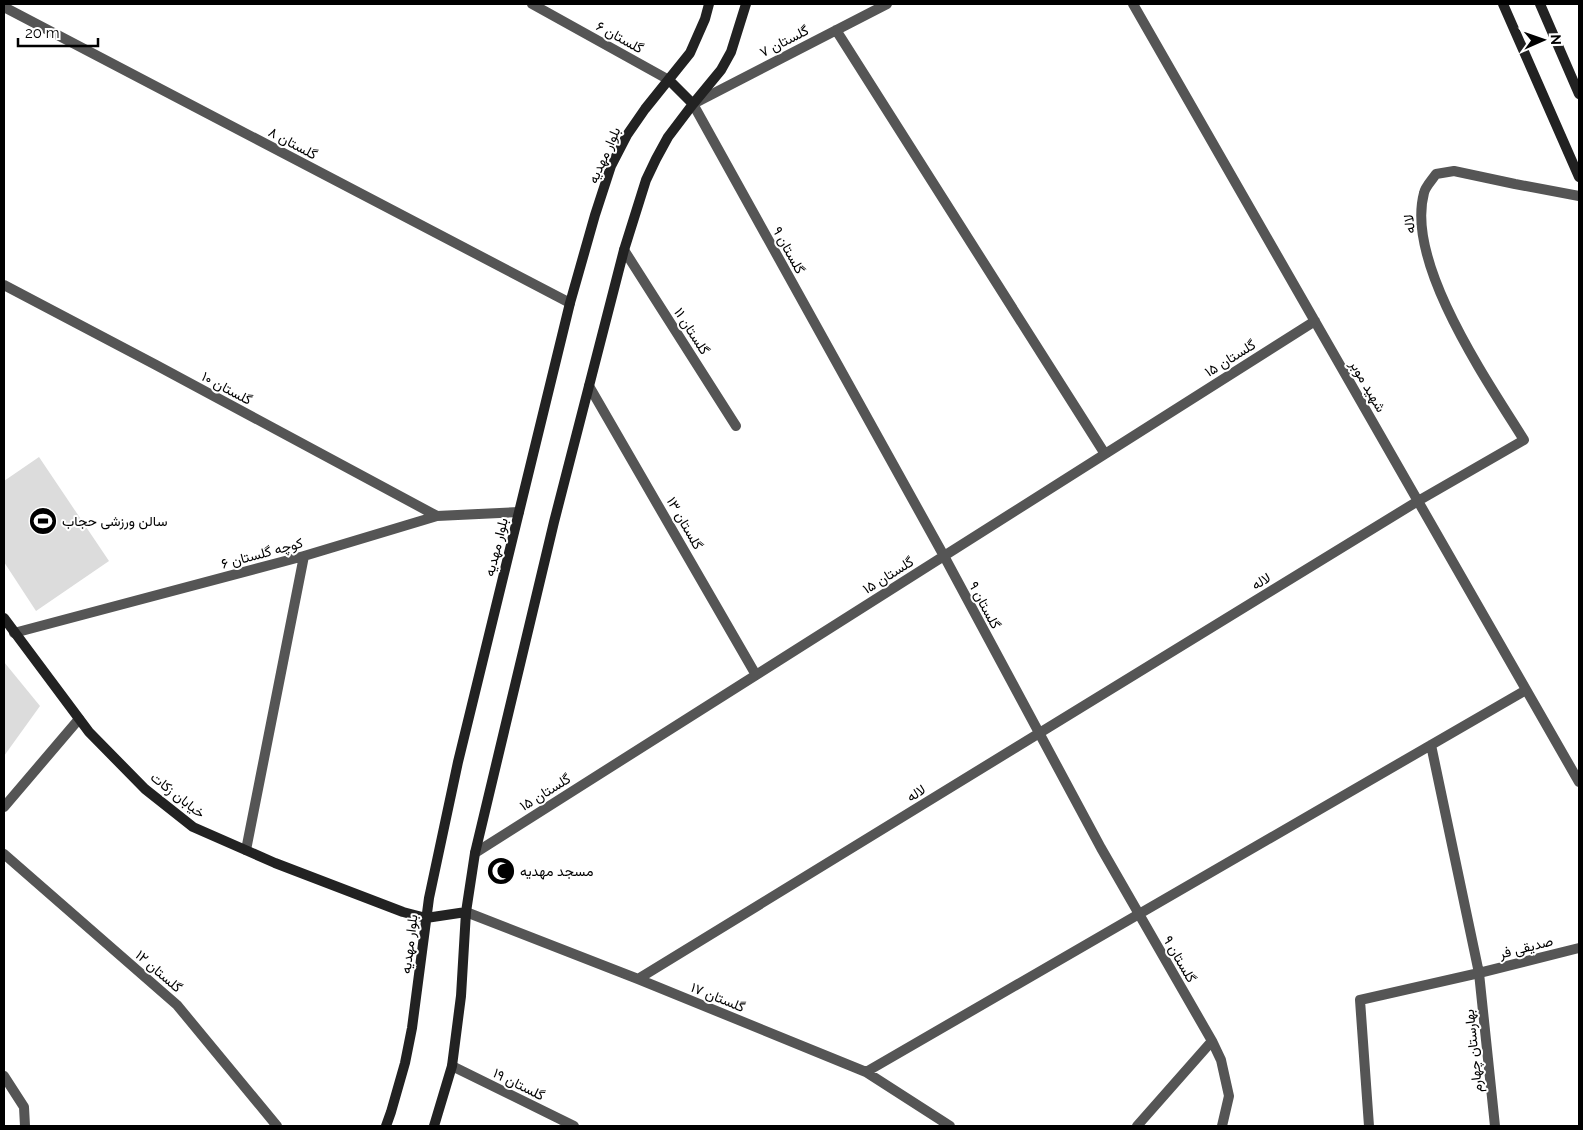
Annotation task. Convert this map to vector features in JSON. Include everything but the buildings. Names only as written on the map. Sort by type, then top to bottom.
[{"type":"main road","name":"بلوار مهدیه","points":[[386,1126],[405,1063],[412,1028],[429,898],[458,762],[570,303],[595,216],[611,166],[627,135],[690,53],[705,19],[709,4]]},
{"type":"main road","points":[[434,1126],[452,1066],[461,996],[466,912],[475,853],[552,532],[624,250],[646,180],[668,138],[692,104],[721,70],[731,52],[746,4]]},
{"type":"main road","points":[[1503,4],[1579,177]]},
{"type":"main road","points":[[1540,4],[1579,94]]},
{"type":"main road","points":[[669,80],[692,104]]},
{"type":"main road","name":"خیابان زکات","points":[[4,618],[89,732],[146,789],[194,827],[275,863],[403,912],[426,918]]},
{"type":"main road","points":[[426,918],[466,912]]},
{"type":"street","name":"گلستان ۶","points":[[532,4],[669,80]]},
{"type":"street","name":"گلستان ۷","points":[[692,104],[887,4]]},
{"type":"street","name":"شهید موبر","points":[[1133,4],[1526,690],[1576,768],[1579,782]]},
{"type":"street","name":"گلستان ۸","points":[[4,7],[570,303]]},
{"type":"street","points":[[836,30],[1105,454]]},
{"type":"street","name":"گلستان ۹","points":[[692,104],[944,556],[1138,914],[1212,1041],[1221,1060],[1228,1096],[1222,1126]]},
{"type":"street","name":"لاله","points":[[638,979],[1418,501],[1524,440],[1461,338],[1428,264],[1420,217],[1424,192],[1436,174],[1454,171],[1579,196]]},
{"type":"street","name":"گلستان ۱۱","points":[[624,250],[736,426]]},
{"type":"street","name":"گلستان ۱۰","points":[[4,286],[156,365],[437,516]]},
{"type":"street","name":"گلستان ۱۵","points":[[475,853],[1315,321]]},
{"type":"street","name":"گلستان ۱۳","points":[[589,386],[756,675]]},
{"type":"street","name":"کوچه گلستان ۶","points":[[14,633],[304,556],[437,516],[519,512]]},
{"type":"street","points":[[246,850],[304,556]]},
{"type":"street","points":[[866,1072],[1526,690]]},
{"type":"street","points":[[4,807],[79,718]]},
{"type":"street","name":"بهارستان چهارم","points":[[1431,745],[1479,973],[1494,1126]]},
{"type":"street","name":"گلستان ۱۲","points":[[4,854],[177,1005],[277,1126]]},
{"type":"street","name":"گلستان ۱۷","points":[[466,912],[638,979],[866,1072],[950,1126]]},
{"type":"street","name":"صدیقی فر","points":[[1369,1126],[1360,1000],[1579,948]]},
{"type":"street","points":[[1137,1126],[1212,1041]]},
{"type":"street","name":"گلستان ۱۹","points":[[452,1066],[574,1126]]},
{"type":"street","points":[[4,1076],[24,1107],[25,1126]]},
{"type":"shaded area","name":"سالن ورزشی حجاب","points":[[39,457],[109,561],[36,611],[4,562],[4,481]]},
{"type":"shaded area","points":[[4,662],[40,706],[4,756]]},
{"type":"place","name":"سالن ورزشی حجاب","points":[[43,521]]},
{"type":"place","name":"مسجد مهدیه","points":[[501,871]]}]
